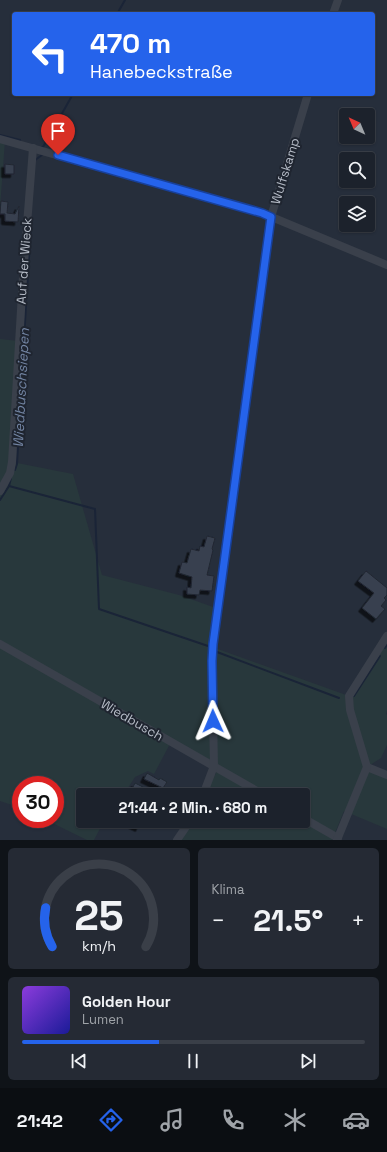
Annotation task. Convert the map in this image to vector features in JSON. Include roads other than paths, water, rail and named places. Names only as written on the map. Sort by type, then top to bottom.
[{"type":"street","points":[[334,12],[338,0]]},
{"type":"street","name":"Wulfskamp","points":[[206,788],[214,766],[213,644],[271,217],[307,96]]},
{"type":"street","points":[[0,139],[262,213],[387,265]]},
{"type":"street","name":"Auf der Wieck","points":[[0,491],[10,473],[12,462],[23,268],[33,148]]},
{"type":"street","points":[[310,822],[338,839],[367,767],[348,699],[387,636]]},
{"type":"street","name":"Wiedbusch","points":[[0,644],[252,788]]},
{"type":"street","points":[[367,767],[387,775]]},
{"type":"street","points":[[177,840],[185,828]]},
{"type":"waterway","points":[[118,12],[125,0]]},
{"type":"waterway","points":[[42,147],[72,96]]},
{"type":"waterway","points":[[0,135],[20,140]]},
{"type":"waterway","name":"Wiedbuschsiepen","points":[[35,160],[42,155]]},
{"type":"waterway","name":"Wiedbuschsiepen","points":[[28,272],[31,228]]},
{"type":"waterway","name":"Wiedbuschsiepen","points":[[26,300],[28,277]]},
{"type":"waterway","name":"Wiedbuschsiepen","points":[[15,470],[17,464],[26,305]]},
{"type":"waterway","points":[[0,500],[9,486],[11,478]]},
{"type":"waterway","name":"Wiedbuschsiepen","points":[[9,486],[95,509],[99,609],[208,646]]},
{"type":"waterway","name":"Wiedbuschsiepen","points":[[217,652],[339,698]]},
{"type":"waterway","name":"Wiedbuschsiepen","points":[[354,696],[380,656]]}]
